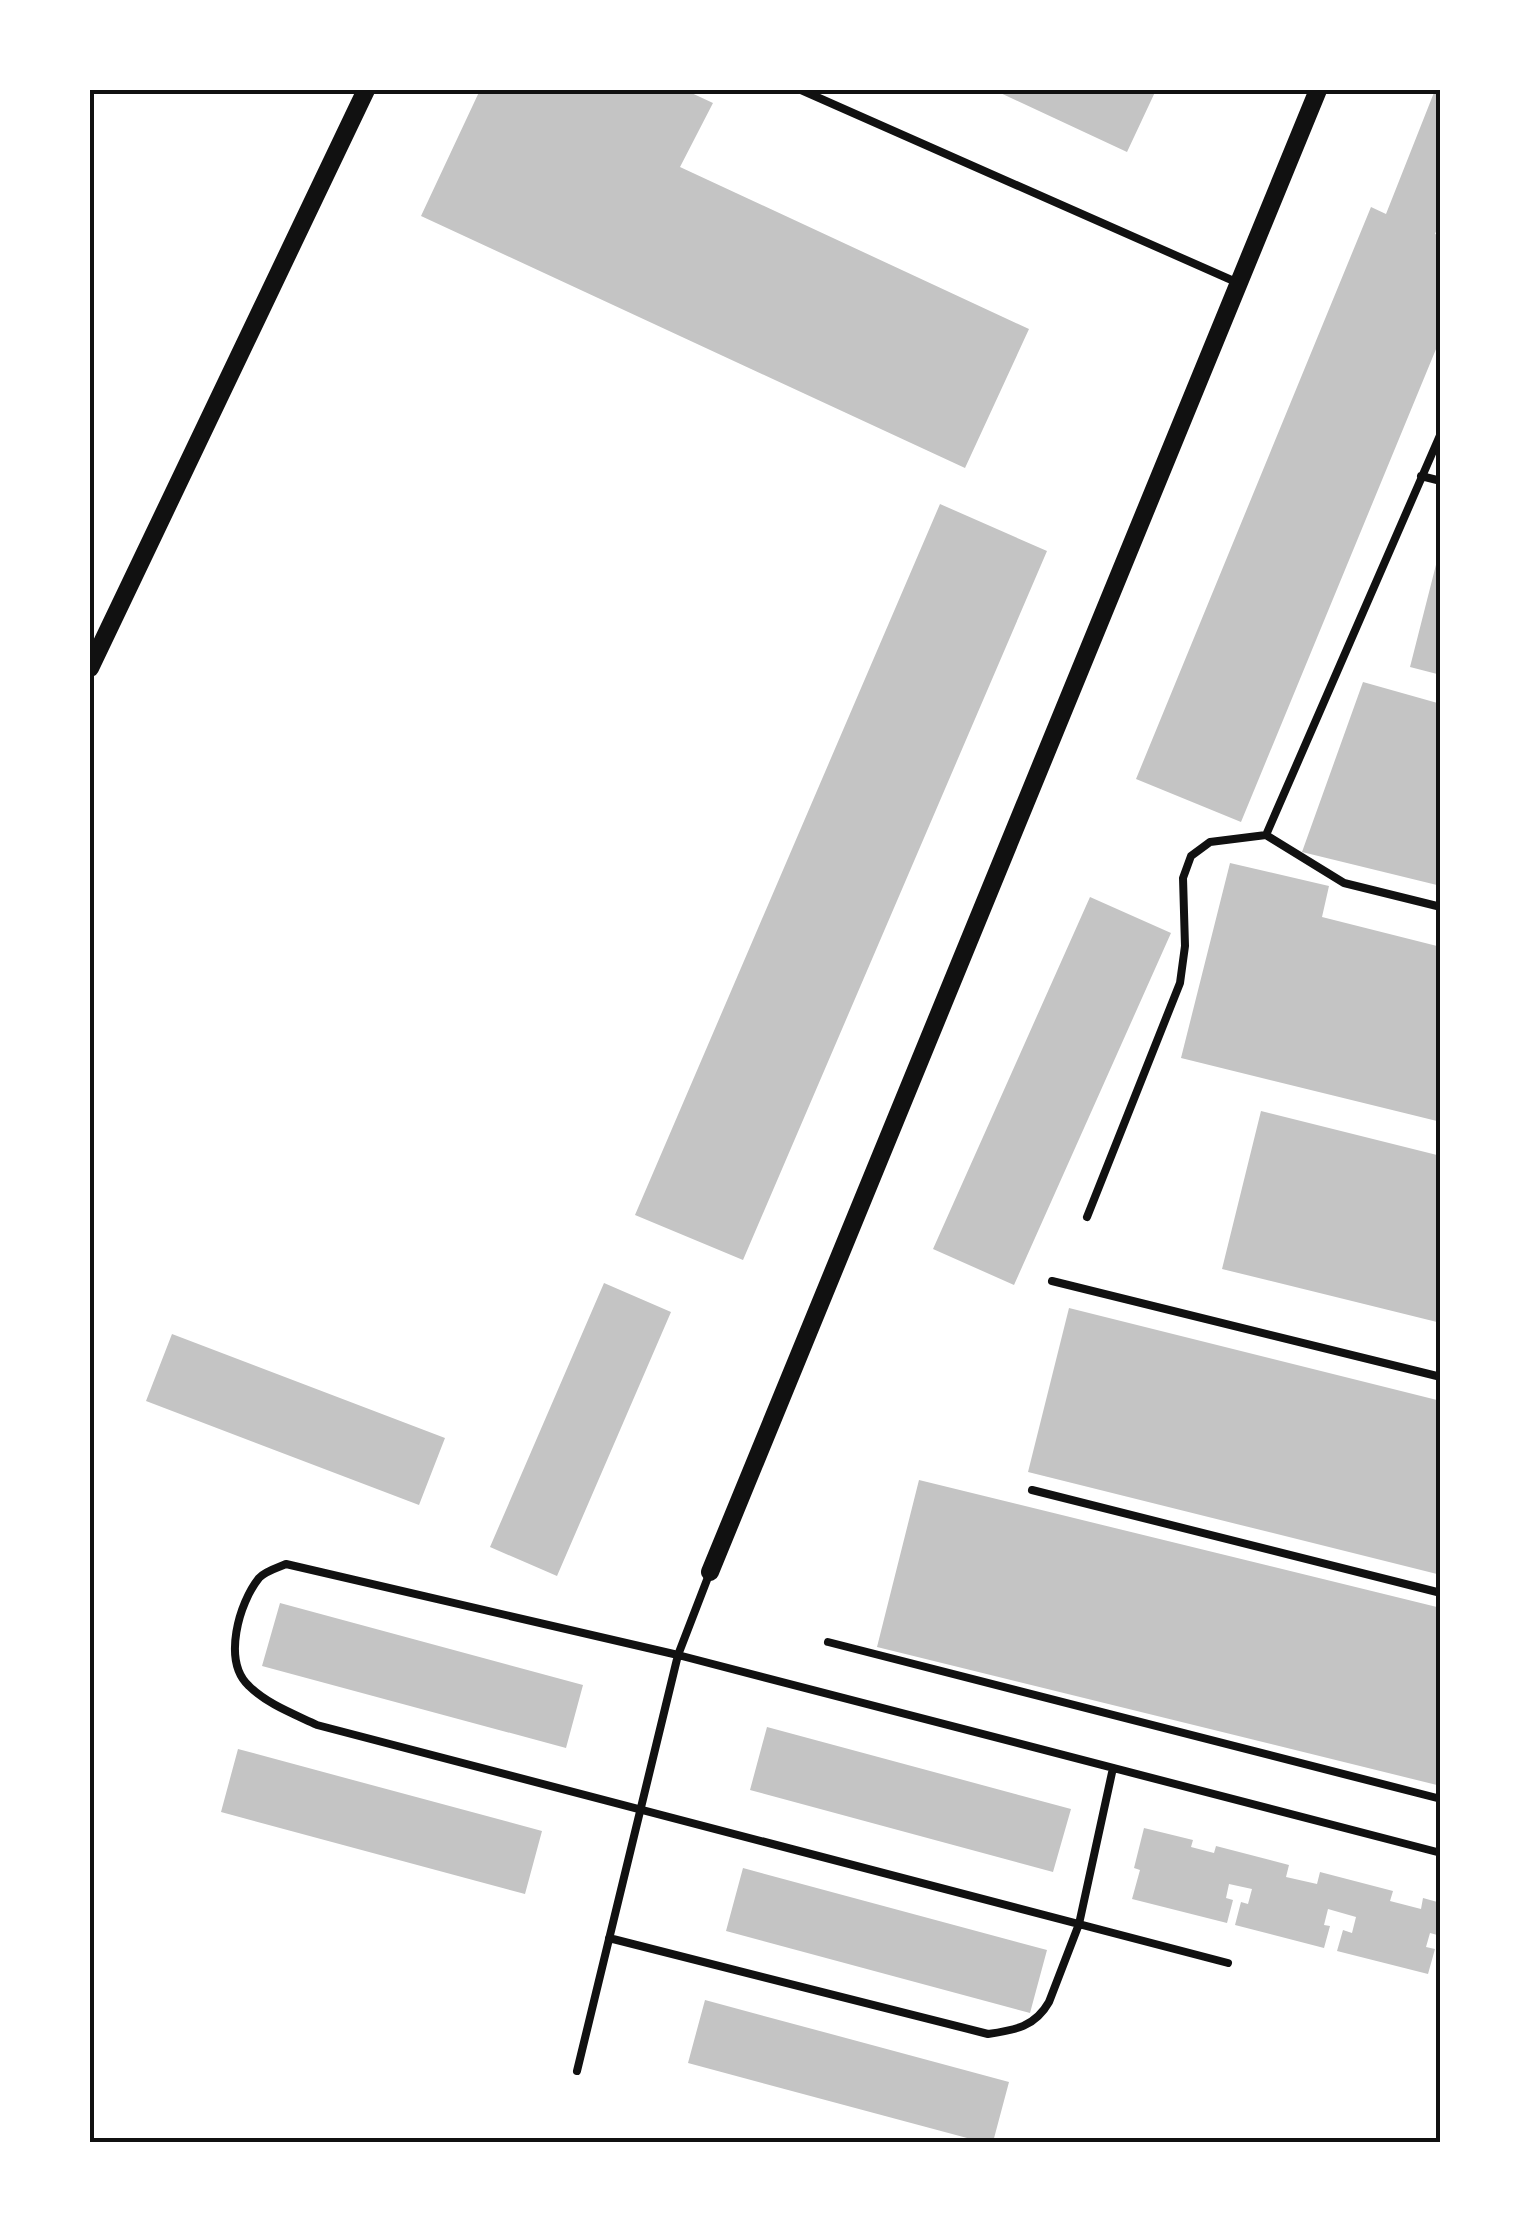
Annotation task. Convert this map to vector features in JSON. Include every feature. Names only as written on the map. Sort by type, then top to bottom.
[{"type":"street","points":[[90,668],[366,90]]},
{"type":"street","points":[[710,1572],[1318,90]]},
{"type":"lane","points":[[801,90],[1239,284]]},
{"type":"lane","points":[[1266,835],[1441,432]]},
{"type":"lane","points":[[1421,476],[1441,480]]},
{"type":"lane","points":[[1087,1217],[1180,983],[1185,946],[1183,878],[1192,856],[1210,842],[1266,835],[1344,884],[1441,907]]},
{"type":"lane","points":[[1052,1281],[1441,1377]]},
{"type":"lane","points":[[1032,1490],[1441,1593]]},
{"type":"lane","points":[[1228,1963],[316,1725],[266,1700],[244,1683],[234,1649],[240,1608],[262,1574],[286,1564],[678,1655],[1441,1853]]},
{"type":"lane","points":[[577,2070],[678,1655],[710,1572]]},
{"type":"lane","points":[[828,1642],[1441,1799]]},
{"type":"lane","points":[[609,1938],[988,2034],[1022,2030],[1043,2013],[1079,1924],[1113,1768]]},
{"type":"building","points":[[480,90],[685,90],[713,103],[680,167],[1029,329],[965,468],[421,216]]},
{"type":"building","points":[[994,90],[1156,90],[1127,152]]},
{"type":"building","points":[[1435,90],[1441,90],[1441,219],[1435,234],[1441,236],[1441,337],[1241,822],[1136,779],[1371,207],[1386,214]]},
{"type":"building","points":[[940,504],[1047,551],[743,1260],[635,1215]]},
{"type":"building","points":[[1441,549],[1441,675],[1410,667]]},
{"type":"building","points":[[1363,682],[1441,704],[1441,886],[1302,852]]},
{"type":"building","points":[[1230,863],[1329,886],[1322,917],[1441,947],[1441,1122],[1181,1058]]},
{"type":"building","points":[[1090,897],[1171,933],[1014,1285],[933,1249]]},
{"type":"building","points":[[1261,1111],[1441,1156],[1441,1323],[1222,1269]]},
{"type":"building","points":[[604,1283],[671,1312],[557,1576],[490,1547]]},
{"type":"building","points":[[1069,1308],[1441,1401],[1441,1575],[1028,1472]]},
{"type":"building","points":[[172,1334],[445,1438],[419,1505],[146,1401]]},
{"type":"building","points":[[919,1480],[1441,1608],[1441,1786],[877,1647]]},
{"type":"building","points":[[280,1603],[583,1685],[566,1748],[262,1666]]},
{"type":"building","points":[[767,1727],[1071,1809],[1053,1872],[750,1790]]},
{"type":"building","points":[[238,1749],[542,1831],[525,1894],[221,1812]]},
{"type":"building","points":[[1144,1828],[1193,1840],[1191,1847],[1214,1853],[1216,1846],[1289,1865],[1286,1877],[1317,1884],[1320,1872],[1393,1891],[1390,1901],[1421,1909],[1423,1898],[1441,1903],[1441,1936],[1430,1933],[1426,1947],[1435,1949],[1428,1974],[1337,1951],[1343,1930],[1352,1933],[1356,1917],[1328,1909],[1324,1925],[1330,1926],[1324,1948],[1235,1925],[1241,1902],[1248,1904],[1252,1889],[1229,1884],[1226,1898],[1233,1900],[1227,1923],[1132,1899],[1140,1870],[1134,1868]]},
{"type":"building","points":[[743,1868],[1047,1950],[1030,2013],[726,1931]]},
{"type":"building","points":[[705,2000],[1009,2082],[993,2142],[688,2063]]}]
